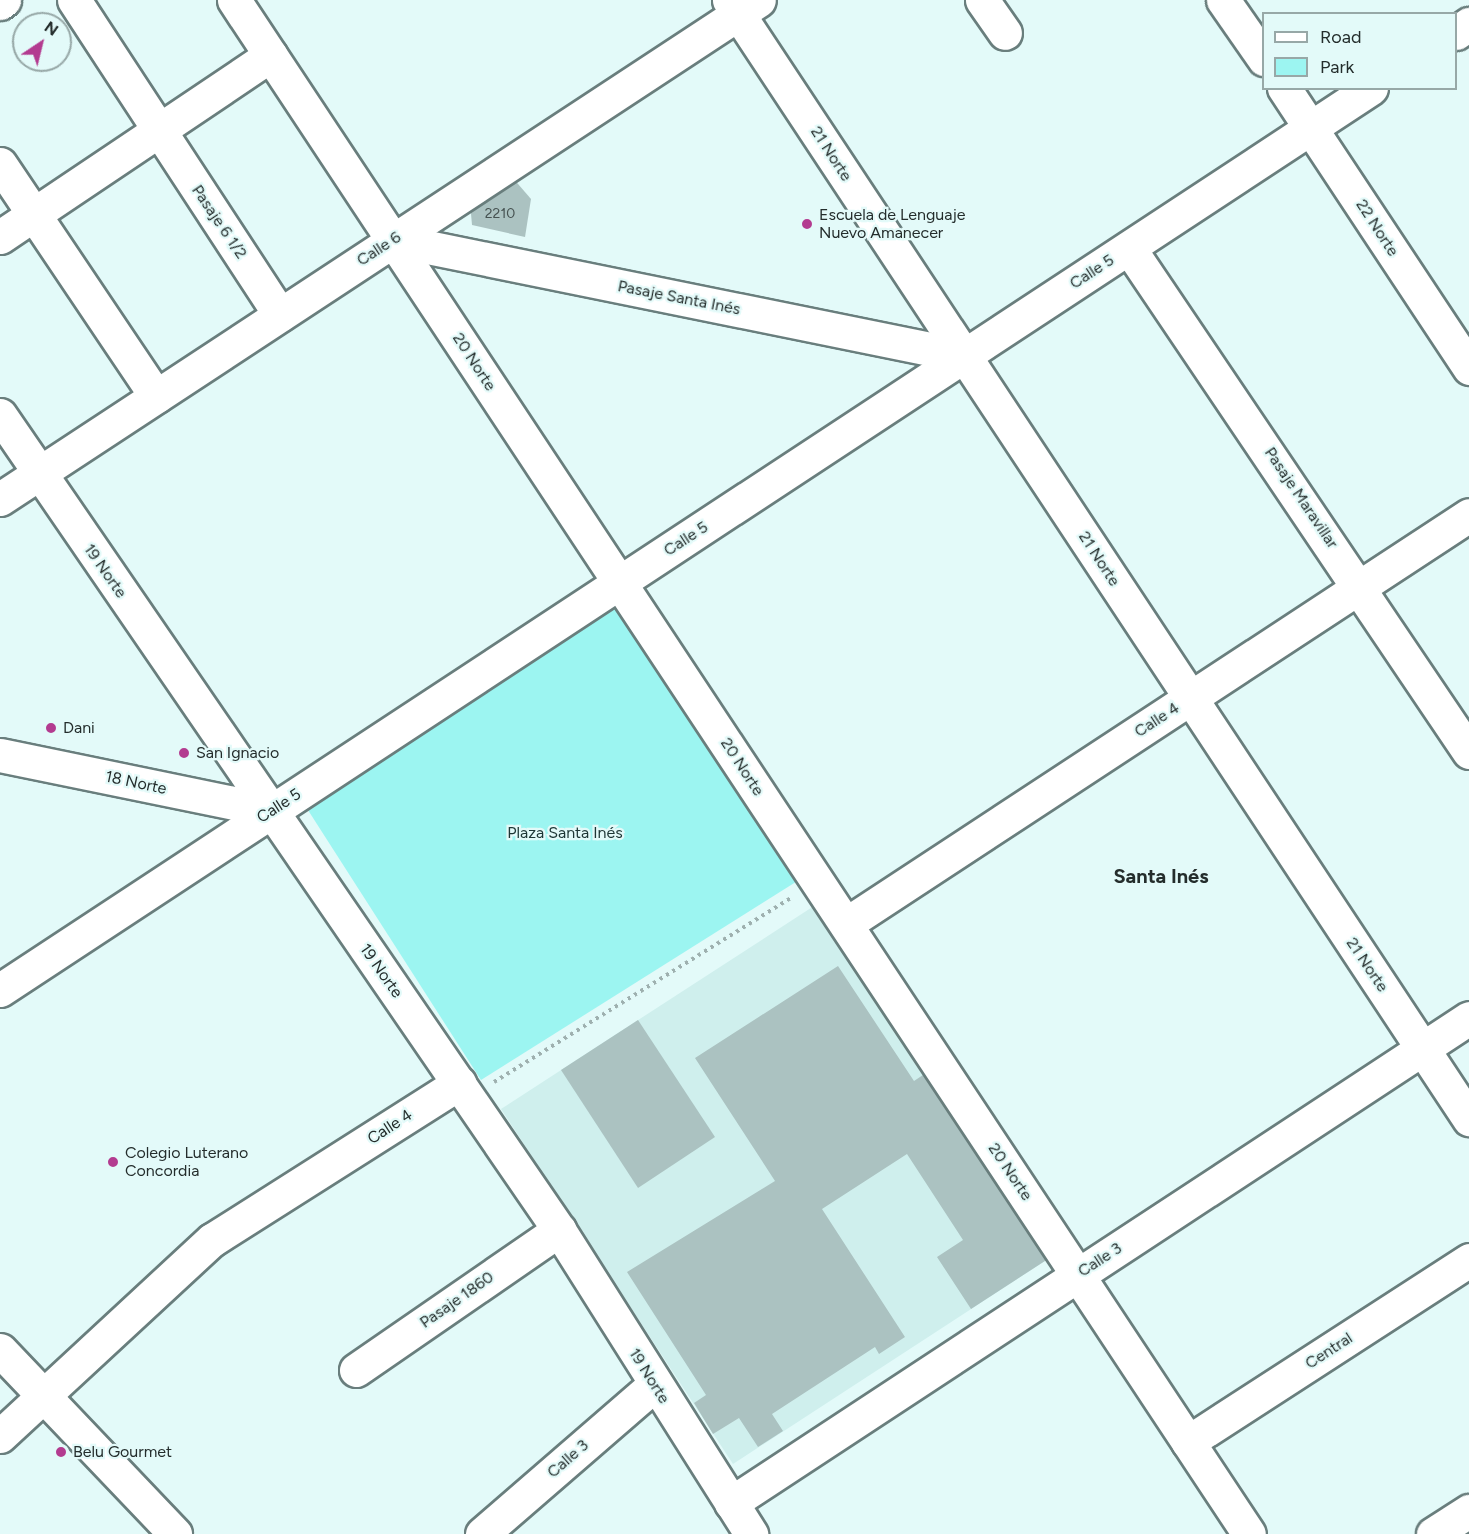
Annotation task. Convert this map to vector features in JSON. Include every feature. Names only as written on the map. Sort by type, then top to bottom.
[{"type":"street","points":[[0,3],[4,0]]},
{"type":"street","name":"Pasaje 6 1/2","points":[[74,0],[280,315]]},
{"type":"street","name":"20 Norte","points":[[234,0],[1249,1534]]},
{"type":"street","points":[[982,0],[1005,33]]},
{"type":"street","points":[[1223,0],[1262,58]]},
{"type":"street","name":"Calle 6","points":[[0,499],[393,240],[742,5]]},
{"type":"street","name":"21 Norte","points":[[742,5],[964,356],[1469,1119]]},
{"type":"street","points":[[0,237],[270,55]]},
{"type":"street","name":"22 Norte","points":[[1285,90],[1469,368]]},
{"type":"street","name":"Calle 5","points":[[0,990],[1368,90]]},
{"type":"street","points":[[0,164],[32,215],[156,396]]},
{"type":"street","name":"Pasaje Santa Inés","points":[[393,240],[964,356]]},
{"type":"street","name":"Pasaje Maravillar","points":[[1129,248],[1361,586],[1469,752]]},
{"type":"street","name":"19 Norte","points":[[0,415],[38,474],[559,1230],[654,1385],[751,1534]]},
{"type":"street","name":"Calle 4","points":[[846,924],[1469,515]]},
{"type":"street","name":"18 Norte","points":[[0,755],[272,811]]},
{"type":"street","name":"Calle 3","points":[[731,1503],[1469,1018]]},
{"type":"street","name":"Calle 4","points":[[0,1436],[212,1240],[459,1083]]},
{"type":"street","name":"Pasaje 1860","points":[[356,1370],[559,1230]]},
{"type":"street","name":"Central","points":[[1188,1442],[1469,1260]]},
{"type":"street","points":[[0,1350],[175,1534]]},
{"type":"street","name":"Calle 3","points":[[482,1534],[654,1385]]},
{"type":"street","points":[[1433,1534],[1469,1511]]},
{"type":"path","points":[[459,1083],[488,1086],[817,881]]},
{"type":"shaded area","points":[[817,904],[1048,1259],[733,1464],[501,1109]]},
{"type":"green space","name":"Plaza Santa Inés","points":[[616,604],[799,880],[481,1080],[306,807]]},
{"type":"building","points":[[512,177],[531,199],[525,237],[472,225],[470,202]]},
{"type":"building","points":[[838,966],[914,1081],[926,1073],[1048,1259],[971,1309],[937,1257],[963,1240],[907,1154],[822,1209],[905,1337],[879,1354],[875,1347],[772,1414],[783,1431],[758,1447],[739,1418],[713,1434],[694,1403],[706,1395],[627,1272],[775,1181],[695,1058]]},
{"type":"building","points":[[638,1020],[715,1137],[638,1188],[561,1070]]},
{"type":"place","name":"Escuela de Lenguaje Nuevo Amanecer","points":[[807,224]]},
{"type":"place","name":"Dani","points":[[51,728]]},
{"type":"place","name":"San Ignacio","points":[[184,753]]},
{"type":"place","name":"Colegio Luterano Concordia","points":[[113,1162]]},
{"type":"place","name":"Belu Gourmet","points":[[61,1452]]},
{"type":"district","name":"Santa Inés","points":[[1161,876]]}]
